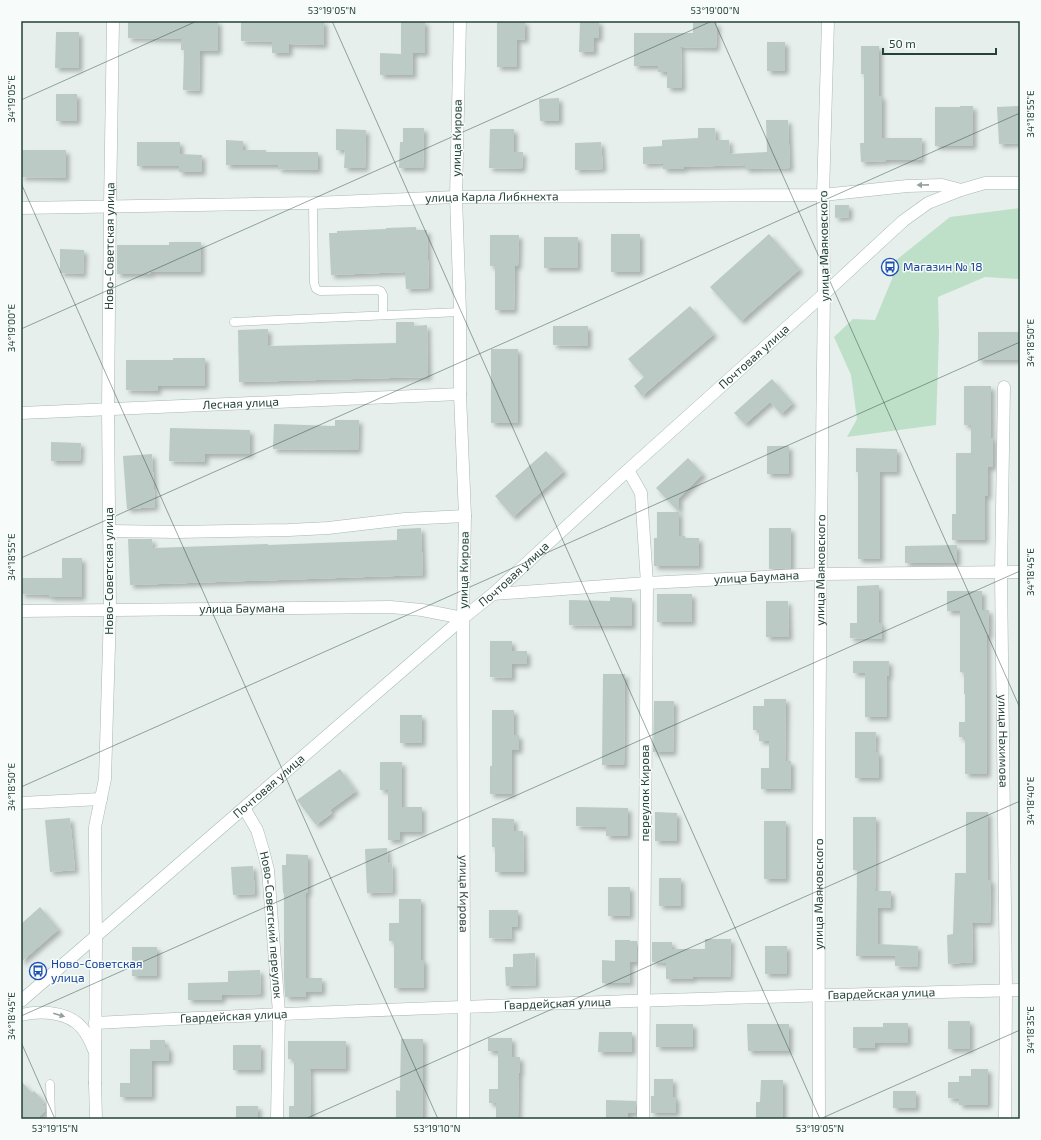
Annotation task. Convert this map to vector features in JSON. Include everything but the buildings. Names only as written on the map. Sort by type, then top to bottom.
[{"type":"street","name":"Ново-Советская улица","points":[[96,1119],[96,937],[94,850],[95,828],[105,779],[110,611],[108,409],[113,21]]},
{"type":"street","name":"улица Кирова","points":[[460,21],[456,198],[460,312],[460,394],[465,516],[463,618],[463,1119]]},
{"type":"street","name":"улица Маяковского","points":[[819,1119],[818,995],[820,574],[824,294],[823,195],[828,21]]},
{"type":"street","name":"Почтовая улица","points":[[21,1002],[463,618],[493,594],[628,470],[824,294],[903,220],[928,203],[961,190],[985,184],[1020,183]]},
{"type":"street","name":"улица Карла Либкнехта","points":[[21,208],[313,203],[456,198],[823,195],[907,186],[942,185],[961,190]]},
{"type":"street","name":"улица Нахимова","points":[[1004,387],[1001,573],[1006,990],[1005,1119]]},
{"type":"street","name":"Лесная улица","points":[[21,413],[460,394]]},
{"type":"street","name":"переулок Кирова","points":[[628,470],[641,493],[647,583],[643,1119]]},
{"type":"street","points":[[109,531],[177,532],[289,530],[328,528],[404,519],[465,516]]},
{"type":"street","name":"улица Баумана","points":[[493,594],[647,583],[820,574],[1020,572]]},
{"type":"street","name":"улица Баумана","points":[[21,611],[391,607],[422,610],[463,618]]},
{"type":"street","points":[[21,803],[101,799]]},
{"type":"street","name":"Ново-Советский переулок","points":[[244,808],[256,830],[268,870],[279,1013],[277,1119]]},
{"type":"street","name":"Гвардейская улица","points":[[95,1023],[279,1013],[464,1006],[1020,990]]},
{"type":"street","points":[[21,1015],[50,1013],[61,1015],[72,1020],[81,1027],[90,1039],[96,1055]]},
{"type":"lane","points":[[313,203],[314,283],[316,289],[320,291],[381,291],[383,295],[383,315]]},
{"type":"lane","points":[[234,322],[460,312]]},
{"type":"lane","points":[[50,1084],[51,1119]]},
{"type":"green space","points":[[1020,208],[1020,279],[985,277],[938,297],[939,335],[936,425],[847,437],[857,419],[851,375],[834,337],[853,319],[875,320],[892,279],[895,261],[950,217]]},
{"type":"place","name":"Магазин № 18","points":[[890,267]]},
{"type":"place","name":"Ново-Советская улица","points":[[38,971]]}]
